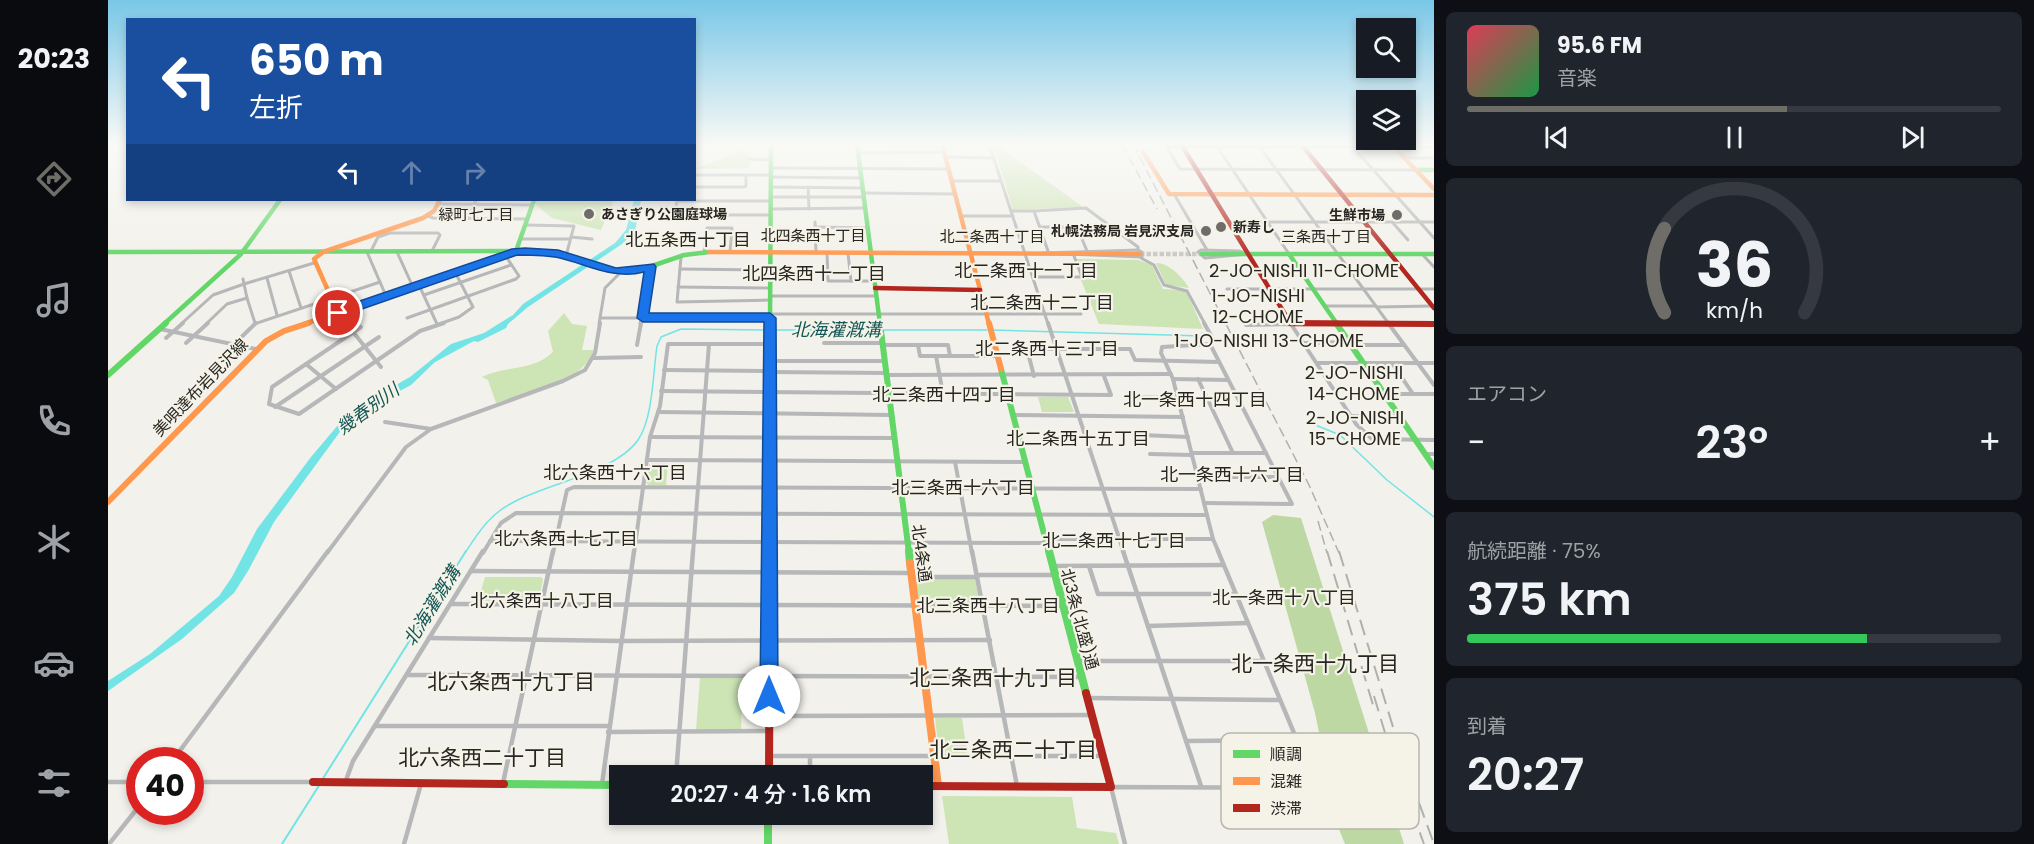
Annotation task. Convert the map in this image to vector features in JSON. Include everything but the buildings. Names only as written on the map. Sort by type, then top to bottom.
[{"type":"street","points":[[696,187],[746,186],[746,183]]},
{"type":"street","points":[[769,765],[771,183]]},
{"type":"street","name":"北4条通","points":[[862,183],[938,786]]},
{"type":"street","name":"北3条(北盛)通","points":[[953,183],[1111,787]]},
{"type":"street","points":[[1002,183],[1201,786]]},
{"type":"street","points":[[1161,183],[1166,193],[1174,194],[1434,195]]},
{"type":"street","points":[[1205,183],[1356,424],[1374,440],[1434,440]]},
{"type":"street","points":[[1242,183],[1434,467]]},
{"type":"street","points":[[1285,183],[1434,385]]},
{"type":"street","points":[[1332,183],[1433,307]]},
{"type":"street","points":[[1385,183],[1434,238]]},
{"type":"street","points":[[771,187],[808,187],[863,193]]},
{"type":"street","points":[[808,187],[808,209]]},
{"type":"street","points":[[677,201],[675,215],[771,206],[808,197],[863,193],[955,194]]},
{"type":"street","points":[[1174,194],[1204,252],[1434,254]]},
{"type":"street","points":[[108,375],[243,252],[279,201]]},
{"type":"street","points":[[468,218],[476,201]]},
{"type":"street","points":[[693,201],[808,209],[865,208]]},
{"type":"street","points":[[108,252],[243,252],[323,252],[432,252],[516,251],[533,202],[474,205],[439,202],[428,216],[323,252],[314,259],[338,313],[381,367]]},
{"type":"street","points":[[961,216],[1086,208],[1127,239],[1154,265],[1164,285],[1187,291],[1213,339],[1210,344]]},
{"type":"street","points":[[1034,212],[1046,252]]},
{"type":"street","points":[[428,216],[574,226],[568,256]]},
{"type":"street","points":[[815,222],[816,253]]},
{"type":"street","points":[[1228,222],[1434,222]]},
{"type":"street","points":[[1393,222],[1408,240]]},
{"type":"street","points":[[815,227],[867,228]]},
{"type":"street","points":[[1040,227],[1077,227],[1087,251]]},
{"type":"street","points":[[704,253],[707,228],[732,228],[730,252]]},
{"type":"street","points":[[369,252],[378,237],[390,233],[438,233],[440,235],[432,252]]},
{"type":"street","points":[[520,239],[592,239]]},
{"type":"street","name":"美唄達布岩見沢線","points":[[108,502],[256,349],[284,331],[516,251],[551,252],[621,272],[650,267],[681,256],[730,252],[1140,254]]},
{"type":"street","points":[[1046,252],[1087,251],[1140,254]]},
{"type":"street","points":[[369,252],[386,296]]},
{"type":"street","points":[[397,252],[424,296],[437,324]]},
{"type":"street","points":[[1046,252],[1074,256],[1140,254]]},
{"type":"street","points":[[827,253],[828,281],[980,290]]},
{"type":"street","points":[[848,253],[850,281]]},
{"type":"street","points":[[1422,254],[1434,267]]},
{"type":"street","points":[[407,318],[516,279],[519,276],[505,255]]},
{"type":"street","points":[[681,256],[677,302],[876,296]]},
{"type":"street","points":[[1033,278],[1082,277],[1074,256]]},
{"type":"street","points":[[166,338],[213,295],[314,263]]},
{"type":"street","points":[[424,296],[511,265]]},
{"type":"street","points":[[637,345],[650,267]]},
{"type":"street","points":[[680,269],[771,270]]},
{"type":"street","points":[[289,271],[301,308]]},
{"type":"street","points":[[361,327],[272,387],[269,404],[298,415],[420,331],[473,308],[455,272]]},
{"type":"street","points":[[183,747],[406,447],[431,429],[570,378],[585,370],[594,358],[605,288],[621,272]]},
{"type":"street","points":[[267,278],[277,315]]},
{"type":"street","points":[[243,279],[255,322]]},
{"type":"street","points":[[228,350],[255,322],[380,282]]},
{"type":"street","points":[[678,288],[771,288]]},
{"type":"street","points":[[1227,289],[1434,289]]},
{"type":"street","points":[[186,343],[227,304],[247,298]]},
{"type":"street","points":[[1324,306],[1433,307]]},
{"type":"street","points":[[601,318],[1081,314]]},
{"type":"street","points":[[1246,325],[1434,324]]},
{"type":"street","points":[[159,329],[256,349]]},
{"type":"street","points":[[276,406],[379,337]]},
{"type":"street","points":[[824,343],[948,345],[950,356]]},
{"type":"street","points":[[1304,343],[1405,345]]},
{"type":"street","points":[[602,785],[650,437],[654,431],[658,412],[668,344],[770,344]]},
{"type":"street","points":[[677,765],[709,344]]},
{"type":"street","points":[[1210,344],[1165,346],[1161,350],[1172,376],[1213,539],[1293,733]]},
{"type":"street","points":[[1204,503],[1292,504],[1210,344]]},
{"type":"street","points":[[918,345],[920,356],[997,356]]},
{"type":"street","points":[[1034,376],[1027,349],[1130,349],[1135,360],[1219,362]]},
{"type":"street","points":[[936,356],[943,394]]},
{"type":"street","points":[[594,358],[641,357]]},
{"type":"street","points":[[770,361],[884,361]]},
{"type":"street","points":[[1316,363],[1434,363]]},
{"type":"street","points":[[1392,363],[1414,394]]},
{"type":"street","points":[[306,364],[336,389]]},
{"type":"street","points":[[664,370],[1002,376],[1172,376],[1228,380]]},
{"type":"street","points":[[661,392],[1111,395],[1104,376]]},
{"type":"street","points":[[1198,379],[1233,453]]},
{"type":"street","points":[[1384,394],[1434,394]]},
{"type":"street","points":[[1129,397],[1178,398]]},
{"type":"street","points":[[658,412],[891,415]]},
{"type":"street","points":[[1012,415],[1183,417]]},
{"type":"street","points":[[1351,416],[1399,416]]},
{"type":"street","points":[[385,422],[431,429]]},
{"type":"street","points":[[1142,435],[1188,437]]},
{"type":"street","points":[[650,437],[894,438]]},
{"type":"street","points":[[1150,454],[1266,453]]},
{"type":"street","points":[[1425,454],[1434,454]]},
{"type":"street","points":[[648,460],[1024,462]]},
{"type":"street","points":[[955,462],[1017,787]]},
{"type":"street","points":[[1198,477],[1278,477]]},
{"type":"street","points":[[503,783],[561,514],[567,490],[574,487],[1201,489]]},
{"type":"street","points":[[345,783],[352,761],[501,523],[516,513],[1207,515]]},
{"type":"street","points":[[490,541],[971,543],[1213,539]]},
{"type":"street","points":[[1052,566],[1223,566]]},
{"type":"street","points":[[1089,566],[1098,594],[1235,594]]},
{"type":"street","points":[[471,571],[1054,575]]},
{"type":"street","points":[[451,604],[1062,606]]},
{"type":"street","points":[[1148,626],[1247,623]]},
{"type":"street","points":[[429,638],[621,641],[990,640]]},
{"type":"street","points":[[1077,661],[1263,661]]},
{"type":"street","points":[[407,675],[1081,677]]},
{"type":"street","points":[[1087,698],[1279,699]]},
{"type":"street","points":[[769,716],[1091,715]]},
{"type":"street","points":[[375,726],[680,732],[769,731]]},
{"type":"street","points":[[1186,741],[1221,741]]},
{"type":"street","points":[[769,756],[934,754],[1102,756]]},
{"type":"street","points":[[810,756],[810,765]]},
{"type":"street","points":[[108,782],[126,782]]},
{"type":"street","points":[[204,782],[609,785]]},
{"type":"street","points":[[404,844],[421,784]]},
{"type":"street","points":[[933,786],[1221,786]]},
{"type":"street","points":[[1111,787],[1125,844]]},
{"type":"street","points":[[109,844],[126,823]]},
{"type":"street","points":[[768,825],[768,844]]},
{"type":"green space","points":[[1005,183],[1050,183],[1083,207],[1013,210]]},
{"type":"green space","points":[[535,201],[614,201],[601,230],[552,218],[534,203]]},
{"type":"green space","points":[[1077,259],[1138,260],[1152,265],[1163,289],[1182,290],[1187,293],[1203,329],[1099,324],[1081,280],[1085,279]]},
{"type":"green space","points":[[1156,263],[1170,268],[1189,288],[1166,285]]},
{"type":"green space","points":[[564,313],[572,324],[587,326],[582,350],[594,350],[588,361],[567,378],[552,385],[496,403],[488,380],[482,377],[528,366],[553,352],[548,331]]},
{"type":"green space","points":[[1038,397],[1068,397],[1074,412],[1042,412]]},
{"type":"green space","points":[[668,463],[666,485],[646,483],[649,465]]},
{"type":"green space","points":[[1273,515],[1301,518],[1369,733],[1319,733],[1262,522]]},
{"type":"green space","points":[[485,577],[541,577],[543,579],[539,600],[478,601]]},
{"type":"green space","points":[[914,578],[975,579],[980,604],[917,604]]},
{"type":"green space","points":[[700,678],[743,678],[741,730],[696,730]]},
{"type":"green space","points":[[935,718],[962,718],[967,753],[939,753]]},
{"type":"green space","points":[[942,796],[1072,797],[1077,828],[1116,833],[1119,844],[949,844]]},
{"type":"green space","points":[[1339,829],[1399,829],[1404,844],[1345,844]]},
{"type":"water","points":[[634,201],[641,201],[635,231],[622,244],[528,307],[506,328],[478,342],[474,341],[435,362],[411,385],[368,408],[342,429],[274,522],[234,593],[182,639],[108,691],[108,681],[150,654],[219,596],[232,577],[257,529],[311,457],[344,418],[357,407],[410,377],[451,344],[484,333],[513,315],[523,304],[615,243],[626,230]]},
{"type":"waterway","name":"北海灌漑溝","points":[[465,553],[485,525],[504,507],[614,461],[638,440],[650,408],[657,346],[661,337],[681,329],[768,330]]},
{"type":"waterway","name":"北海灌漑溝","points":[[773,330],[879,330]]},
{"type":"waterway","name":"北海灌漑溝","points":[[884,330],[987,330]]},
{"type":"waterway","name":"北海灌漑溝","points":[[992,330],[1204,336],[1202,333]]},
{"type":"waterway","points":[[1313,424],[1340,435],[1387,480],[1434,517]]},
{"type":"waterway","name":"北海灌漑溝","points":[[322,780],[466,551]]},
{"type":"waterway","name":"北海灌漑溝","points":[[282,844],[320,784]]},
{"type":"tunnel","points":[[1140,254],[1202,254]]},
{"type":"railway","points":[[1143,183],[1157,209]]},
{"type":"railway","points":[[1153,183],[1309,485],[1339,553]]},
{"type":"railway","points":[[1318,521],[1327,553]]},
{"type":"railway","points":[[1327,551],[1373,705]]},
{"type":"railway","points":[[1339,551],[1395,733]]},
{"type":"railway","points":[[1374,696],[1385,733]]},
{"type":"railway","points":[[1419,803],[1434,844]]},
{"type":"railway","points":[[1418,829],[1424,844]]},
{"type":"traffic: fast","points":[[770,475],[771,183]]},
{"type":"traffic: fast","points":[[862,183],[910,563]]},
{"type":"traffic: fast","points":[[108,375],[241,254],[279,201]]},
{"type":"traffic: fast","points":[[108,252],[516,251],[534,201]]},
{"type":"traffic: fast","points":[[415,286],[516,251],[558,254],[608,270],[623,272],[640,270],[684,255],[709,252]]},
{"type":"traffic: fast","points":[[1202,254],[1434,254]]},
{"type":"traffic: fast","points":[[1289,254],[1434,467]]},
{"type":"traffic: fast","points":[[1001,369],[1086,693]]},
{"type":"traffic: fast","points":[[504,784],[609,785]]},
{"type":"traffic: fast","points":[[768,825],[768,844]]},
{"type":"traffic: slow","points":[[952,183],[1001,369]]},
{"type":"traffic: slow","points":[[1162,183],[1169,194],[1434,195]]},
{"type":"traffic: slow","points":[[1429,183],[1434,189]]},
{"type":"traffic: slow","points":[[338,313],[314,259],[323,252],[423,218],[434,211],[439,201]]},
{"type":"traffic: slow","points":[[709,252],[1140,254]]},
{"type":"traffic: slow","points":[[108,502],[266,341],[284,331],[415,286]]},
{"type":"traffic: slow","points":[[910,563],[938,786]]},
{"type":"traffic: jam","points":[[1205,183],[1291,324],[1434,324]]},
{"type":"traffic: jam","points":[[1333,183],[1434,308]]},
{"type":"traffic: jam","points":[[875,288],[980,290]]},
{"type":"traffic: jam","points":[[769,765],[770,475]]},
{"type":"traffic: jam","points":[[933,786],[1111,787],[1086,693]]},
{"type":"traffic: jam","points":[[313,782],[504,784]]},
{"type":"place","name":"あさぎり公園庭球場","points":[[589,214]]},
{"type":"place","name":"生鮮市場","points":[[1397,215]]},
{"type":"place","name":"新寿し","points":[[1221,227]]},
{"type":"place","name":"札幌法務局 岩見沢支局","points":[[1206,231]]},
{"type":"district","name":"緑町七丁目","points":[[476,215]]},
{"type":"district","name":"北四条西十丁目","points":[[813,236]]},
{"type":"district","name":"北二条西十丁目","points":[[992,237]]},
{"type":"district","name":"三条西十丁目","points":[[1326,237]]},
{"type":"district","name":"北五条西十丁目","points":[[688,240]]},
{"type":"district","name":"北二条西十一丁目","points":[[1026,271]]},
{"type":"district","name":"2-JO-NISHI 11-CHOME","points":[[1304,271]]},
{"type":"district","name":"北四条西十一丁目","points":[[814,274]]},
{"type":"district","name":"北二条西十二丁目","points":[[1042,303]]},
{"type":"district","name":"1-JO-NISHI 12-CHOME","points":[[1258,306]]},
{"type":"district","name":"1-JO-NISHI 13-CHOME","points":[[1269,341]]},
{"type":"district","name":"北二条西十三丁目","points":[[1047,349]]},
{"type":"district","name":"2-JO-NISHI 14-CHOME","points":[[1354,383]]},
{"type":"district","name":"北三条西十四丁目","points":[[944,395]]},
{"type":"district","name":"北一条西十四丁目","points":[[1195,400]]},
{"type":"district","name":"2-JO-NISHI 15-CHOME","points":[[1355,428]]},
{"type":"district","name":"北二条西十五丁目","points":[[1078,439]]},
{"type":"district","name":"北六条西十六丁目","points":[[615,473]]},
{"type":"district","name":"北一条西十六丁目","points":[[1232,475]]},
{"type":"district","name":"北三条西十六丁目","points":[[963,488]]},
{"type":"district","name":"北六条西十七丁目","points":[[566,539]]},
{"type":"district","name":"北二条西十七丁目","points":[[1114,541]]},
{"type":"district","name":"北一条西十八丁目","points":[[1284,598]]},
{"type":"district","name":"北六条西十八丁目","points":[[542,601]]},
{"type":"district","name":"北三条西十八丁目","points":[[988,606]]},
{"type":"district","name":"北一条西十九丁目","points":[[1315,664]]},
{"type":"district","name":"北三条西十九丁目","points":[[993,678]]},
{"type":"district","name":"北六条西十九丁目","points":[[511,682]]},
{"type":"district","name":"北三条西二十丁目","points":[[1013,750]]},
{"type":"district","name":"北六条西二十丁目","points":[[482,758]]},
{"type":"route","points":[[338,313],[516,251],[525,251],[558,254],[621,272],[650,267],[643,318],[770,318],[769,696]]},
{"type":"water label","name":"幾春別川","points":[[368,409]]}]
